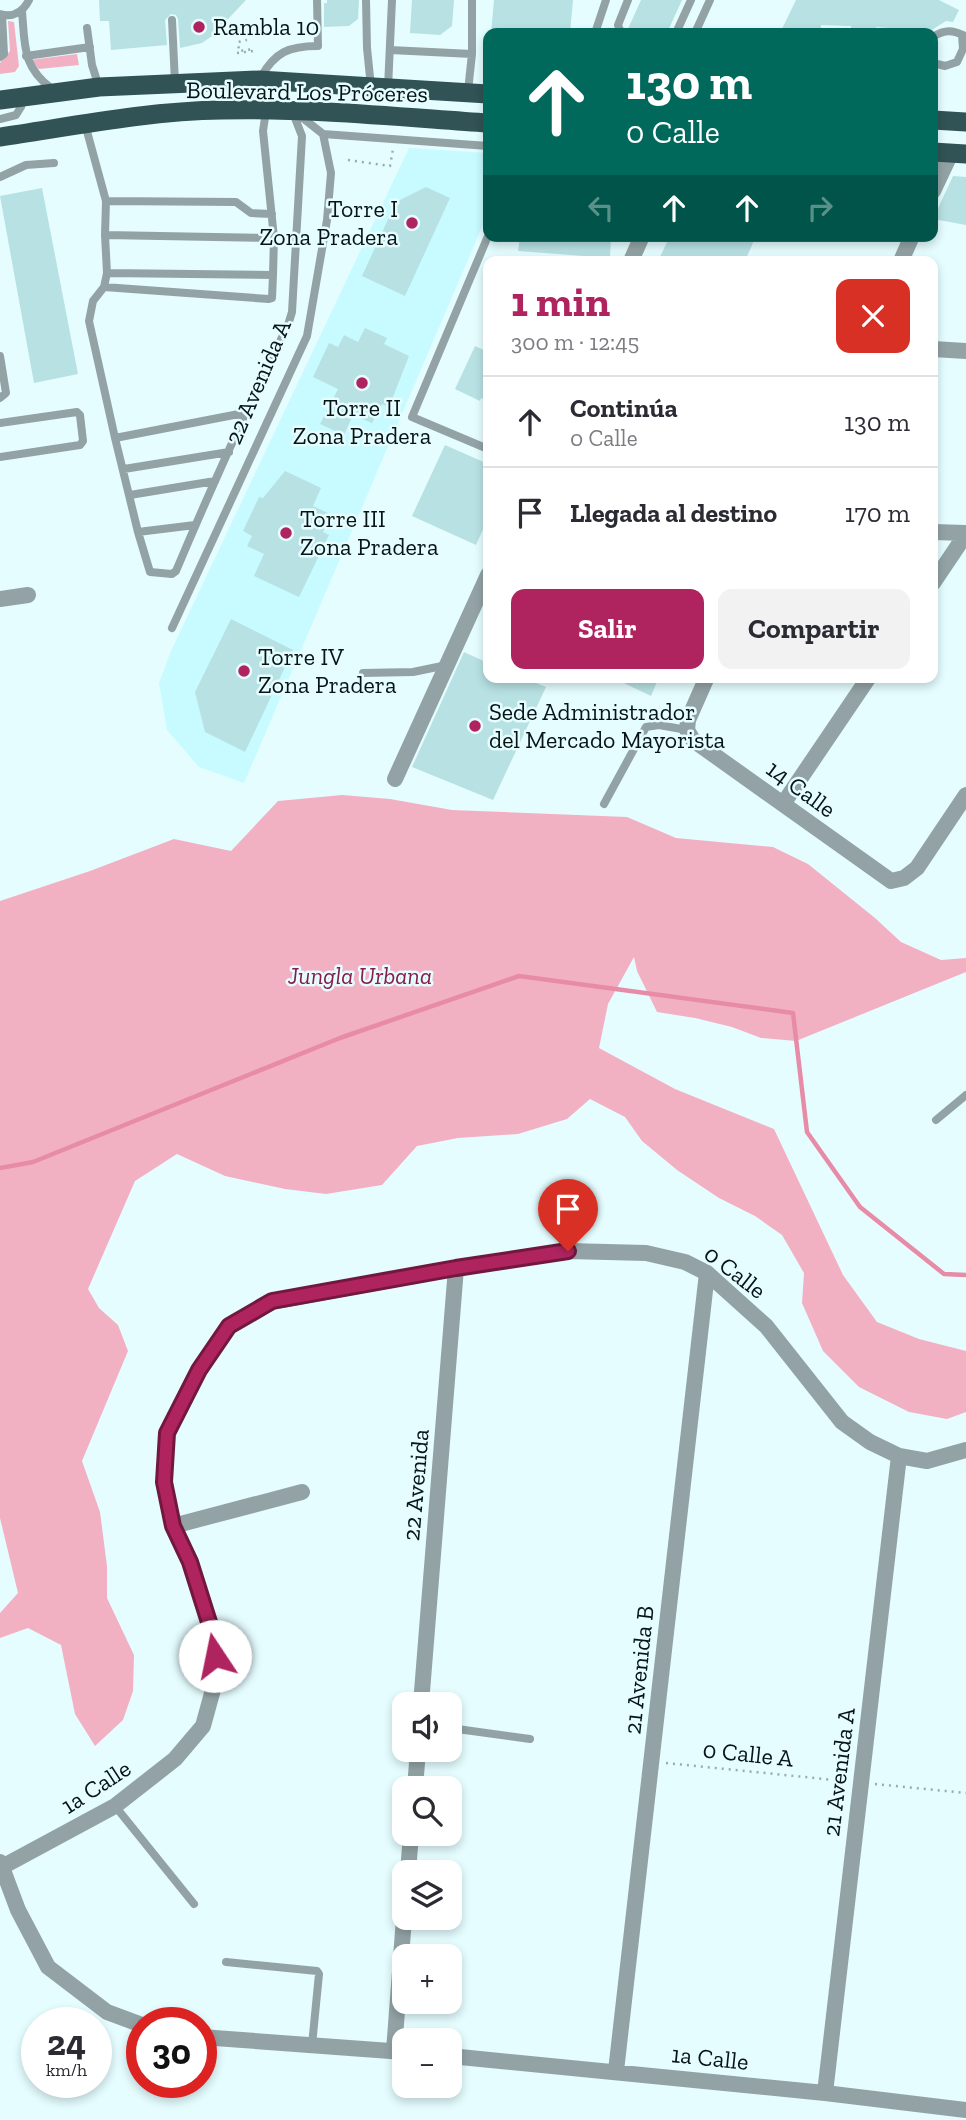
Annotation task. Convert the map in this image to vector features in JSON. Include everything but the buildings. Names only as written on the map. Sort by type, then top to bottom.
[{"type":"highway","name":"Boulevard Los Próceres","points":[[0,100],[99,87],[259,80],[481,91]]},
{"type":"highway","name":"Boulevard Los Próceres","points":[[1,133],[221,110],[293,111],[483,123]]},
{"type":"highway","points":[[938,120],[966,122]]},
{"type":"street","points":[[938,183],[954,156]]},
{"type":"street","points":[[938,349],[966,351]]},
{"type":"street","points":[[938,532],[966,534]]},
{"type":"street","points":[[938,576],[966,534]]},
{"type":"street","points":[[395,779],[483,589]]},
{"type":"street","points":[[0,599],[28,595]]},
{"type":"street","points":[[687,730],[688,720],[704,683]]},
{"type":"street","points":[[783,804],[865,683]]},
{"type":"street","name":"14 Calle","points":[[687,730],[693,740],[891,881],[904,877],[917,868],[966,794]]},
{"type":"street","name":"0 Calle","points":[[173,1526],[164,1482],[167,1433],[199,1370],[229,1326],[272,1301],[568,1251],[646,1252],[685,1262],[707,1273],[766,1325],[842,1422],[870,1442],[899,1456],[927,1461],[966,1450]]},
{"type":"street","name":"22 Avenida","points":[[422,1692],[456,1268]]},
{"type":"street","name":"21 Avenida B","points":[[616,2071],[707,1273]]},
{"type":"street","name":"21 Avenida A","points":[[825,2093],[899,1456]]},
{"type":"street","points":[[173,1526],[302,1492]]},
{"type":"street","name":"1a Calle","points":[[1,1866],[116,1806],[175,1759],[203,1726],[217,1675],[214,1638],[190,1562],[173,1526]]},
{"type":"street","points":[[1,1866],[18,1910],[48,1967],[107,2012],[126,2019]]},
{"type":"street","points":[[400,2028],[404,1930]]},
{"type":"street","points":[[217,2038],[392,2051]]},
{"type":"street","name":"1a Calle","points":[[462,2057],[825,2093],[920,2112],[966,2110]]},
{"type":"lane","points":[[0,57],[4,54],[1,14],[22,11],[29,0]]},
{"type":"lane","points":[[259,80],[266,68],[285,51],[297,46],[318,46],[317,0]]},
{"type":"lane","points":[[366,0],[367,48],[380,87]]},
{"type":"lane","points":[[380,87],[390,50],[391,0]]},
{"type":"lane","points":[[472,0],[472,54],[481,91]]},
{"type":"lane","points":[[597,28],[606,0]]},
{"type":"lane","points":[[619,28],[628,0]]},
{"type":"lane","points":[[678,28],[691,0]]},
{"type":"lane","points":[[697,28],[710,0]]},
{"type":"lane","points":[[22,11],[26,55],[40,80],[56,92]]},
{"type":"lane","points":[[172,20],[175,83]]},
{"type":"lane","points":[[87,28],[99,87]]},
{"type":"lane","points":[[938,34],[953,31],[964,36],[963,60],[952,65],[938,64]]},
{"type":"lane","points":[[26,55],[90,47]]},
{"type":"lane","points":[[390,50],[472,54]]},
{"type":"lane","points":[[1,133],[21,107]]},
{"type":"lane","points":[[104,287],[272,298],[274,238],[263,131],[266,111]]},
{"type":"lane","points":[[293,111],[323,134],[483,146]]},
{"type":"lane","points":[[85,124],[106,201],[107,272],[104,287],[93,301],[89,321],[115,438],[150,572],[172,574],[292,312],[302,136],[293,111]]},
{"type":"lane","name":"22 Avenida A","points":[[172,628],[307,336],[327,220],[331,173],[323,134]]},
{"type":"lane","points":[[0,177],[26,165],[54,163]]},
{"type":"lane","points":[[106,201],[236,202],[251,214],[272,214]]},
{"type":"lane","points":[[105,234],[274,238]]},
{"type":"lane","points":[[483,447],[412,417],[485,242]]},
{"type":"lane","points":[[107,272],[273,275]]},
{"type":"lane","points":[[0,356],[6,393],[0,398]]},
{"type":"lane","points":[[0,423],[77,412],[80,415],[83,441],[80,445],[0,457]]},
{"type":"lane","points":[[115,438],[244,413]]},
{"type":"lane","points":[[124,469],[229,452]]},
{"type":"lane","points":[[130,495],[215,481]]},
{"type":"lane","points":[[138,532],[195,525]]},
{"type":"lane","points":[[363,673],[413,672],[447,665]]},
{"type":"lane","points":[[604,804],[646,727],[659,725],[687,730]]},
{"type":"lane","points":[[936,1120],[966,1095]]},
{"type":"lane","points":[[462,1730],[530,1739]]},
{"type":"lane","points":[[116,1806],[194,1904]]},
{"type":"lane","points":[[226,1962],[317,1971],[319,1974],[312,2045]]},
{"type":"path","points":[[237,53],[253,51],[239,51],[238,41],[247,40]]},
{"type":"path","points":[[348,160],[390,166]]},
{"type":"path","name":"0 Calle A","points":[[652,1762],[966,1793]]},
{"type":"shaded area","points":[[409,148],[483,153],[483,225],[244,783],[199,767],[167,730],[159,683],[171,651]]},
{"type":"green space","points":[[8,21],[14,22],[19,66],[15,72],[0,74],[0,63],[10,51]]},
{"type":"green space","points":[[77,54],[79,65],[39,69],[30,60]]},
{"type":"green space","name":"Jungla Urbana","points":[[342,795],[390,799],[452,810],[627,817],[676,838],[773,847],[808,864],[901,942],[941,960],[966,958],[966,972],[796,1041],[761,1038],[732,1027],[657,1012],[637,971],[634,957],[608,1004],[599,1048],[675,1089],[774,1129],[843,1275],[877,1322],[919,1339],[966,1351],[966,1412],[947,1419],[909,1412],[859,1387],[823,1351],[802,1303],[804,1273],[782,1235],[677,1170],[642,1141],[625,1117],[590,1099],[567,1119],[518,1134],[458,1138],[417,1146],[382,1185],[326,1194],[285,1189],[225,1176],[177,1154],[135,1181],[88,1289],[99,1308],[118,1325],[128,1351],[82,1461],[100,1512],[107,1566],[107,1598],[134,1655],[133,1691],[123,1720],[95,1746],[75,1714],[61,1645],[28,1628],[0,1638],[0,1613],[18,1593],[0,1518],[0,901],[174,839],[231,851],[278,801]]},
{"type":"waterway","points":[[0,1168],[33,1162],[340,1038],[519,976],[793,1013],[807,1132],[860,1207],[944,1274],[966,1275]]},
{"type":"place","name":"Rambla 10","points":[[199,27]]},
{"type":"place","name":"Torre I Zona Pradera","points":[[412,223]]},
{"type":"place","name":"Torre II Zona Pradera","points":[[362,383]]},
{"type":"place","name":"Torre III Zona Pradera","points":[[286,533]]},
{"type":"place","name":"Torre IV Zona Pradera","points":[[244,671]]},
{"type":"place","name":"Sede Administrador del Mercado Mayorista","points":[[475,726]]},
{"type":"route","points":[[215,1656],[214,1638],[190,1562],[173,1526],[164,1482],[167,1433],[199,1370],[229,1326],[272,1301],[568,1251]]}]
